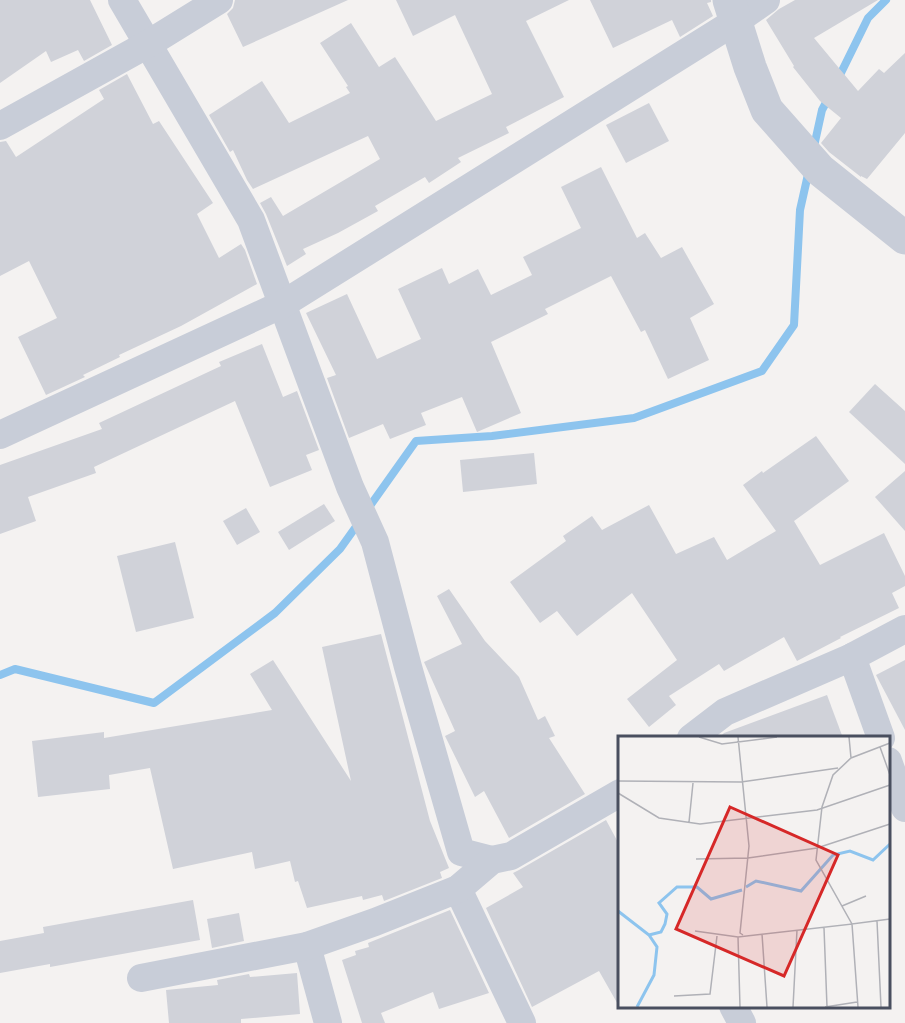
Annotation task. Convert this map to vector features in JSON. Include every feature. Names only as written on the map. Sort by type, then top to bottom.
[{"type":"street","points":[[122,0],[251,220],[350,487],[375,542],[461,852],[492,860],[511,856],[618,795]]},
{"type":"street","points":[[0,126],[148,44],[219,0]]},
{"type":"street","points":[[0,435],[283,304],[733,11],[766,0]]},
{"type":"street","points":[[733,11],[750,67],[767,110],[820,170],[905,238]]},
{"type":"street","points":[[694,736],[724,712],[852,657],[905,629]]},
{"type":"street","points":[[852,657],[880,736]]},
{"type":"street","points":[[890,767],[905,808]]},
{"type":"street","points":[[141,978],[307,946],[458,889],[492,860]]},
{"type":"street","points":[[458,889],[522,1023]]},
{"type":"street","points":[[307,946],[328,1023]]},
{"type":"street","points":[[735,1008],[742,1023]]},
{"type":"building","points":[[0,0],[90,0],[112,45],[84,61],[78,50],[51,62],[46,51],[0,83]]},
{"type":"building","points":[[235,0],[348,0],[243,47],[227,14],[233,8]]},
{"type":"building","points":[[396,0],[569,0],[526,21],[564,97],[506,127],[509,133],[458,158],[461,162],[429,183],[425,177],[375,206],[378,211],[303,249],[306,254],[287,266],[260,203],[271,197],[283,216],[380,159],[368,136],[253,189],[233,150],[230,152],[209,115],[262,81],[289,123],[350,93],[346,87],[348,86],[320,43],[351,23],[379,67],[395,57],[436,121],[492,94],[455,15],[413,36]]},
{"type":"building","points":[[590,0],[711,0],[707,3],[713,16],[680,37],[672,20],[613,48]]},
{"type":"building","points":[[795,0],[878,0],[814,38],[858,91],[879,69],[884,73],[905,53],[905,133],[867,179],[861,177],[829,152],[821,143],[841,118],[820,101],[793,67],[766,20]]},
{"type":"building","points":[[127,74],[153,124],[159,121],[213,203],[197,214],[219,258],[241,244],[257,284],[181,326],[119,355],[120,357],[83,375],[85,377],[46,395],[18,337],[57,318],[29,261],[0,276],[0,142],[6,141],[16,157],[104,99],[99,90]]},
{"type":"building","points":[[649,103],[669,141],[626,163],[606,125]]},
{"type":"building","points":[[601,167],[637,238],[645,233],[661,258],[682,247],[714,304],[690,318],[709,360],[668,379],[645,330],[641,332],[611,276],[545,309],[548,314],[491,342],[521,413],[477,432],[462,397],[421,413],[426,425],[390,439],[383,424],[349,438],[327,378],[336,375],[306,313],[347,294],[377,359],[421,339],[398,289],[442,268],[449,284],[478,269],[491,295],[532,275],[523,257],[581,228],[561,187]]},
{"type":"building","points":[[262,344],[283,397],[297,391],[319,450],[306,455],[312,470],[270,487],[235,401],[94,467],[96,473],[28,497],[36,521],[0,534],[0,465],[102,429],[99,423],[221,366],[219,362]]},
{"type":"building","points":[[875,384],[905,411],[905,464],[849,412]]},
{"type":"building","points":[[816,436],[849,481],[794,521],[820,565],[884,533],[905,576],[905,586],[892,593],[899,608],[797,661],[784,637],[724,671],[719,664],[669,696],[676,705],[649,727],[627,699],[677,660],[632,593],[577,636],[557,611],[540,623],[510,582],[566,541],[563,536],[592,516],[602,530],[649,505],[676,554],[714,537],[727,560],[776,531],[743,485]]},
{"type":"building","points":[[534,453],[537,484],[463,492],[460,460]]},
{"type":"building","points":[[905,471],[905,531],[875,497]]},
{"type":"building","points":[[324,504],[335,521],[289,550],[278,532]]},
{"type":"building","points":[[246,508],[260,532],[237,545],[223,521]]},
{"type":"building","points":[[175,542],[194,618],[136,632],[117,556]]},
{"type":"building","points":[[449,589],[485,641],[519,677],[538,720],[545,716],[555,736],[549,738],[585,794],[509,838],[484,791],[475,797],[445,736],[455,731],[424,662],[462,644],[437,596]]},
{"type":"building","points":[[381,634],[430,821],[449,868],[440,872],[442,878],[384,901],[382,895],[363,900],[362,896],[307,908],[298,881],[295,882],[290,861],[255,869],[252,852],[173,869],[150,768],[109,775],[110,789],[38,797],[32,741],[104,732],[104,738],[272,710],[250,674],[273,660],[351,781],[322,647]]},
{"type":"building","points":[[905,660],[905,730],[876,675]]},
{"type":"building","points":[[827,695],[842,736],[721,736]]},
{"type":"building","points":[[606,820],[618,842],[618,1004],[599,971],[532,1007],[486,908],[523,887],[513,873]]},
{"type":"building","points":[[193,900],[200,940],[50,967],[50,964],[0,973],[0,941],[44,933],[43,927]]},
{"type":"building","points":[[450,910],[489,993],[439,1009],[433,992],[381,1013],[385,1023],[362,1023],[342,960],[356,955],[355,951],[369,947],[368,943]]},
{"type":"building","points":[[239,913],[244,941],[212,948],[207,919]]},
{"type":"building","points":[[297,973],[300,1014],[241,1019],[241,1023],[169,1023],[166,990],[218,985],[217,980],[249,974],[250,977]]},
{"type":"waterway","points":[[837,81],[868,18],[886,0]]},
{"type":"waterway","points":[[813,151],[822,110],[830,95]]},
{"type":"waterway","points":[[367,510],[416,441],[492,436],[634,418],[762,371],[794,325],[800,210],[809,170]]},
{"type":"waterway","points":[[0,675],[15,669],[154,703],[275,613],[340,549],[360,521]]}]
